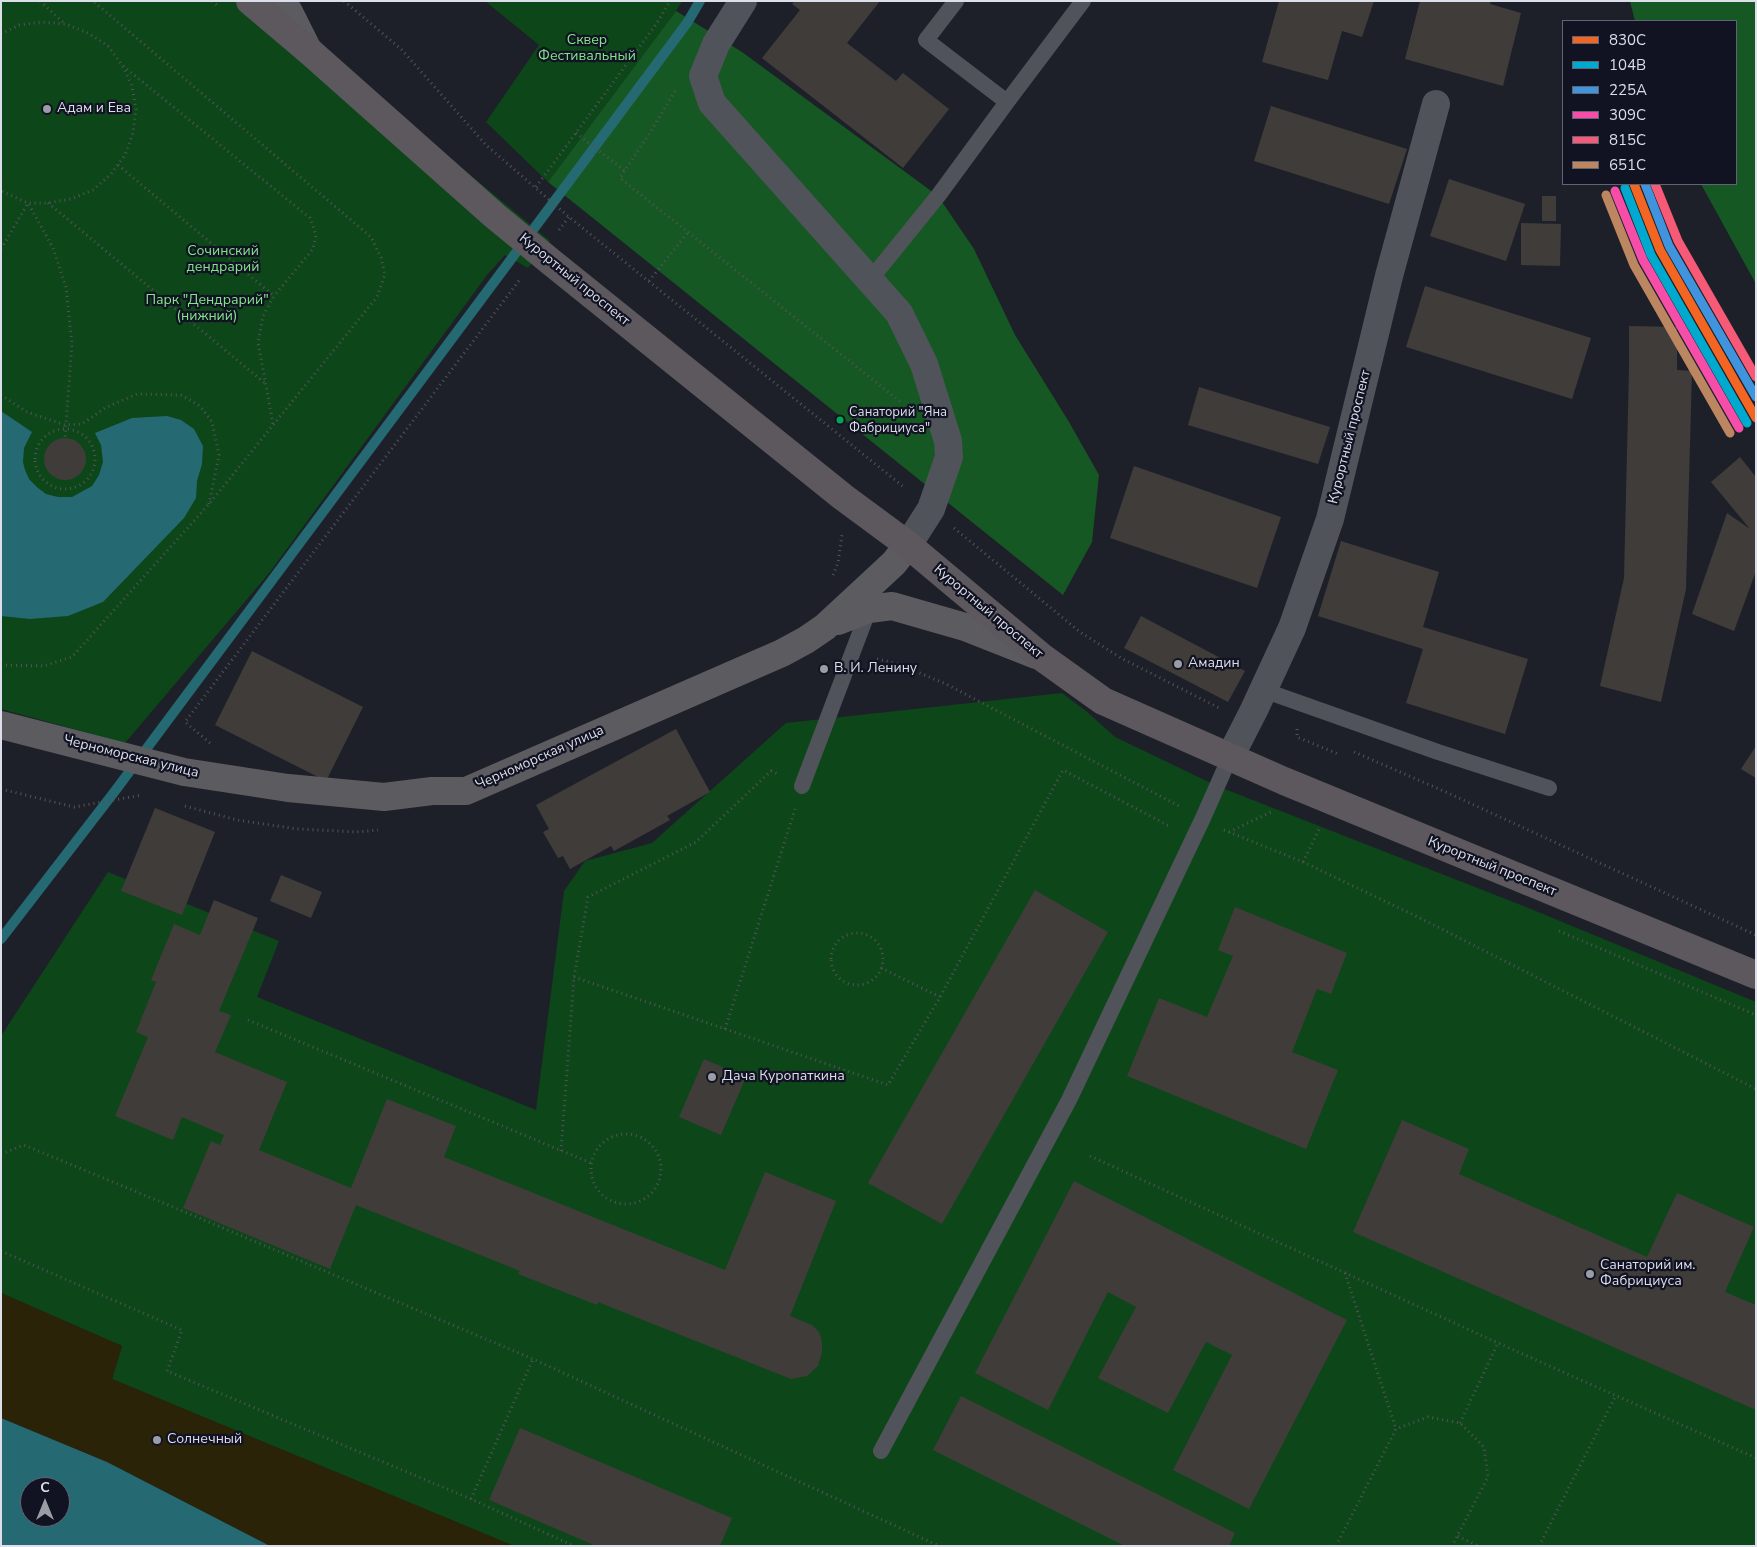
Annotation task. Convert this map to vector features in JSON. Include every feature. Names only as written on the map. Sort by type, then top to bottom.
[{"type":"main road","name":"Курортный проспект","points":[[250,1],[495,216],[551,262],[843,498],[908,545],[1043,658],[1103,700],[1230,758],[1756,975]]},
{"type":"main road","points":[[281,1],[289,12],[308,50]]},
{"type":"main road","name":"Черноморская улица","points":[[1,725],[184,772],[288,788],[384,797],[432,791],[466,791],[782,653],[806,640],[825,627],[894,564],[908,545]]},
{"type":"main road","name":"Черноморская улица","points":[[825,627],[869,609],[892,606],[965,627],[1043,658]]},
{"type":"street","points":[[743,1],[716,44],[703,76],[712,103],[899,313],[924,364],[948,440],[949,458],[931,509],[908,545]]},
{"type":"street","name":"Курортный проспект","points":[[1230,758],[1292,628],[1330,520],[1389,276],[1436,104]]},
{"type":"lane","points":[[956,1],[926,40],[1007,102]]},
{"type":"lane","points":[[870,280],[938,196],[1083,1]]},
{"type":"lane","points":[[802,786],[869,609]]},
{"type":"lane","points":[[1255,708],[1438,752],[1548,788]]},
{"type":"lane","points":[[880,1451],[1069,1100],[1230,758]]},
{"type":"path","points":[[40,1],[66,24]]},
{"type":"path","points":[[1,665],[43,666],[72,657],[209,504],[377,297],[385,274],[381,258],[371,237],[94,1]]},
{"type":"path","points":[[344,1],[401,49],[486,145],[569,217],[931,509],[1080,632],[1121,658],[1255,708],[1306,731]]},
{"type":"path","points":[[536,187],[657,23],[670,1]]},
{"type":"path","points":[[1,34],[19,26],[42,22],[66,24],[88,33],[108,46],[122,65],[132,86],[136,110],[133,133],[125,155],[111,174],[93,190],[71,199],[48,202],[28,202],[1,192]]},
{"type":"path","points":[[122,65],[310,218],[316,235],[313,249],[274,296],[262,316],[258,342],[273,424]]},
{"type":"path","points":[[576,133],[625,171],[620,178],[689,231],[902,404]]},
{"type":"path","points":[[118,165],[274,296]]},
{"type":"path","points":[[1,248],[28,202]]},
{"type":"path","points":[[28,202],[53,248],[66,287],[72,344],[65,438]]},
{"type":"path","points":[[48,202],[266,384]]},
{"type":"path","points":[[649,281],[689,231]]},
{"type":"path","points":[[215,746],[186,722],[522,276]]},
{"type":"path","points":[[1,395],[27,412],[65,427],[75,430],[86,438],[94,452],[95,462],[92,473],[78,487],[64,490],[51,486],[37,472],[34,459],[37,446],[43,438],[65,427],[82,424],[105,408],[138,394],[181,395],[200,406],[212,422],[220,455],[209,504]]},
{"type":"path","points":[[831,579],[838,563],[842,541],[842,527]]},
{"type":"path","points":[[870,657],[898,664],[946,684],[1229,832],[1302,862],[1433,925],[1756,1089]]},
{"type":"path","points":[[1297,737],[1338,754]]},
{"type":"path","points":[[1350,751],[1448,793],[1756,935]]},
{"type":"path","points":[[574,977],[888,1085],[940,997],[1063,770],[1193,839]]},
{"type":"path","points":[[561,1150],[574,977],[588,897],[696,842],[771,771],[802,786],[725,1029]]},
{"type":"path","points":[[1,789],[74,807],[136,796]]},
{"type":"path","points":[[1229,832],[1270,811]]},
{"type":"path","points":[[1302,862],[1320,828]]},
{"type":"path","points":[[856,933],[866,935],[875,940],[880,949],[883,958],[881,968],[876,977],[868,982],[858,985],[848,983],[840,978],[834,970],[833,950],[846,936],[856,933]]},
{"type":"path","points":[[881,968],[940,997]]},
{"type":"path","points":[[248,1020],[591,1163]]},
{"type":"path","points":[[618,1135],[632,1135],[645,1140],[655,1150],[660,1162],[660,1176],[655,1189],[646,1198],[633,1204],[619,1204],[606,1198],[597,1189],[591,1176],[591,1163],[596,1150],[606,1140],[618,1135]]},
{"type":"path","points":[[1,1154],[24,1145],[533,1359],[940,1546]]},
{"type":"path","points":[[1090,1156],[1498,1343],[1756,1458]]},
{"type":"path","points":[[1,1251],[182,1330],[167,1371],[471,1498],[574,1546]]},
{"type":"path","points":[[1345,1273],[1396,1429]]},
{"type":"path","points":[[1460,1423],[1498,1343]]},
{"type":"path","points":[[471,1498],[533,1359]]},
{"type":"path","points":[[1539,1546],[1616,1395]]},
{"type":"path","points":[[1336,1546],[1396,1429],[1428,1417],[1460,1423],[1484,1447],[1488,1476],[1452,1546]]},
{"type":"path","points":[[1458,1536],[1478,1546]]},
{"type":"green space","name":"Сочинский дендрарий","points":[[1,1],[260,1],[550,241],[528,268],[505,255],[487,275],[270,572],[125,743],[1,709]]},
{"type":"green space","name":"Сквер Фестивальный","points":[[485,1],[682,1],[548,182],[486,122],[539,45]]},
{"type":"green space","points":[[1630,1],[1756,1],[1756,284],[1702,185],[1737,185],[1737,20],[1635,20]]},
{"type":"green space","points":[[676,11],[742,52],[938,196],[974,249],[1015,335],[1069,422],[1099,475],[1092,542],[1063,595],[548,182]]},
{"type":"green space","points":[[1062,693],[1115,737],[1217,786],[1526,907],[1756,1002],[1756,1546],[514,1546],[112,1379],[122,1346],[1,1293],[1,1036],[108,872],[279,941],[257,997],[536,1110],[564,891],[585,861],[652,843],[786,723]]},
{"type":"sand","name":"Солнечный","points":[[1,1293],[122,1346],[112,1379],[514,1546],[270,1546],[107,1462],[1,1418]]},
{"type":"water","points":[[1,411],[32,432],[24,448],[23,462],[25,470],[29,479],[38,488],[46,494],[58,497],[72,497],[92,486],[99,475],[103,462],[101,445],[95,433],[132,418],[167,416],[181,420],[194,429],[203,446],[196,498],[184,518],[103,602],[68,616],[30,619],[1,616]]},
{"type":"water","points":[[1,1418],[107,1462],[270,1546],[1,1546]]},
{"type":"building","points":[[795,1],[880,1],[847,43],[896,81],[903,73],[949,109],[903,168],[762,58],[800,10],[792,4]]},
{"type":"building","points":[[1279,1],[1374,1],[1362,37],[1342,31],[1328,80],[1262,62]]},
{"type":"building","points":[[1420,1],[1491,1],[1490,4],[1521,13],[1503,86],[1405,59]]},
{"type":"building","points":[[1271,106],[1407,149],[1389,204],[1254,161]]},
{"type":"building","points":[[1449,179],[1525,204],[1506,261],[1430,236]]},
{"type":"building","points":[[1542,196],[1556,196],[1556,221],[1542,221]]},
{"type":"building","points":[[1521,223],[1561,224],[1560,266],[1521,265]]},
{"type":"building","points":[[1425,286],[1591,338],[1572,399],[1406,347]]},
{"type":"building","points":[[1629,326],[1677,327],[1677,370],[1692,371],[1686,589],[1661,702],[1600,686],[1624,578]]},
{"type":"building","points":[[1199,387],[1330,427],[1318,464],[1188,425]]},
{"type":"building","points":[[69,438],[77,441],[83,447],[86,459],[83,471],[77,477],[61,480],[53,477],[47,471],[44,455],[47,447],[53,441]]},
{"type":"building","points":[[1740,457],[1756,477],[1756,571],[1734,631],[1692,614],[1727,513],[1750,529],[1711,482]]},
{"type":"building","points":[[1134,466],[1281,517],[1257,588],[1110,538]]},
{"type":"building","points":[[1341,541],[1439,572],[1423,627],[1528,659],[1505,734],[1406,703],[1423,649],[1318,616]]},
{"type":"building","points":[[1141,616],[1245,671],[1228,702],[1124,648]]},
{"type":"building","points":[[252,651],[363,707],[326,781],[215,725]]},
{"type":"building","points":[[676,729],[710,792],[667,816],[670,820],[614,851],[611,846],[570,869],[563,856],[558,858],[543,832],[549,829],[536,805]]},
{"type":"building","points":[[1756,746],[1756,778],[1741,769]]},
{"type":"building","points":[[155,808],[215,832],[182,915],[121,891]]},
{"type":"building","points":[[281,875],[322,892],[311,918],[270,901]]},
{"type":"building","points":[[1035,890],[1108,932],[942,1224],[868,1183]]},
{"type":"building","points":[[214,900],[258,918],[219,1011],[231,1015],[215,1052],[287,1082],[259,1150],[351,1188],[387,1099],[456,1126],[444,1157],[725,1270],[765,1172],[836,1201],[790,1316],[812,1325],[819,1332],[822,1341],[822,1352],[818,1366],[807,1376],[791,1379],[598,1302],[597,1305],[518,1274],[520,1271],[356,1205],[330,1269],[183,1208],[211,1141],[220,1145],[224,1135],[182,1117],[173,1140],[115,1116],[148,1037],[136,1032],[156,982],[151,980],[174,924],[200,935]]},
{"type":"building","points":[[1235,907],[1347,953],[1331,994],[1317,989],[1292,1052],[1338,1070],[1306,1149],[1127,1076],[1159,998],[1207,1017],[1233,956],[1218,950]]},
{"type":"building","points":[[704,1059],[746,1077],[721,1135],[679,1117]]},
{"type":"building","name":"Санаторий им. Фабрициуса","points":[[1402,1120],[1469,1149],[1459,1174],[1647,1257],[1677,1193],[1754,1227],[1725,1292],[1756,1305],[1756,1410],[1353,1232]]},
{"type":"building","points":[[1074,1181],[1347,1320],[1249,1509],[1173,1470],[1232,1355],[1206,1342],[1168,1413],[1098,1378],[1136,1307],[1108,1292],[1048,1410],[975,1373]]},
{"type":"building","points":[[961,1396],[1235,1533],[1229,1546],[1125,1546],[933,1450]]},
{"type":"building","points":[[520,1428],[732,1518],[720,1546],[596,1546],[489,1500]]},
{"type":"waterway","points":[[1,939],[115,791],[687,23],[700,1]]},
{"type":"transit line","name":"830С","points":[[1634,185],[1660,250],[1756,418]]},
{"type":"transit line","name":"225А","points":[[1645,185],[1669,246],[1756,397]]},
{"type":"transit line","name":"815С","points":[[1655,185],[1678,241],[1756,377]]},
{"type":"transit line","name":"104В","points":[[1625,188],[1651,255],[1747,423]]},
{"type":"transit line","name":"309С","points":[[1615,191],[1643,260],[1739,428]]},
{"type":"transit line","name":"651С","points":[[1606,195],[1634,265],[1730,433]]},
{"type":"place","name":"Адам и Ева","points":[[47,109]]},
{"type":"place","name":"Санаторий \"Яна Фабрициуса\"","points":[[840,420]]},
{"type":"place","name":"Амадин","points":[[1178,664]]},
{"type":"place","name":"В. И. Ленину","points":[[824,669]]},
{"type":"place","name":"Дача Куропаткина","points":[[712,1077]]},
{"type":"place","name":"Санаторий им. Фабрициуса","points":[[1590,1274]]},
{"type":"place","name":"Солнечный","points":[[157,1440]]},
{"type":"park label","name":"Парк \"Дендрарий\" (нижний)","points":[[207,310]]}]
